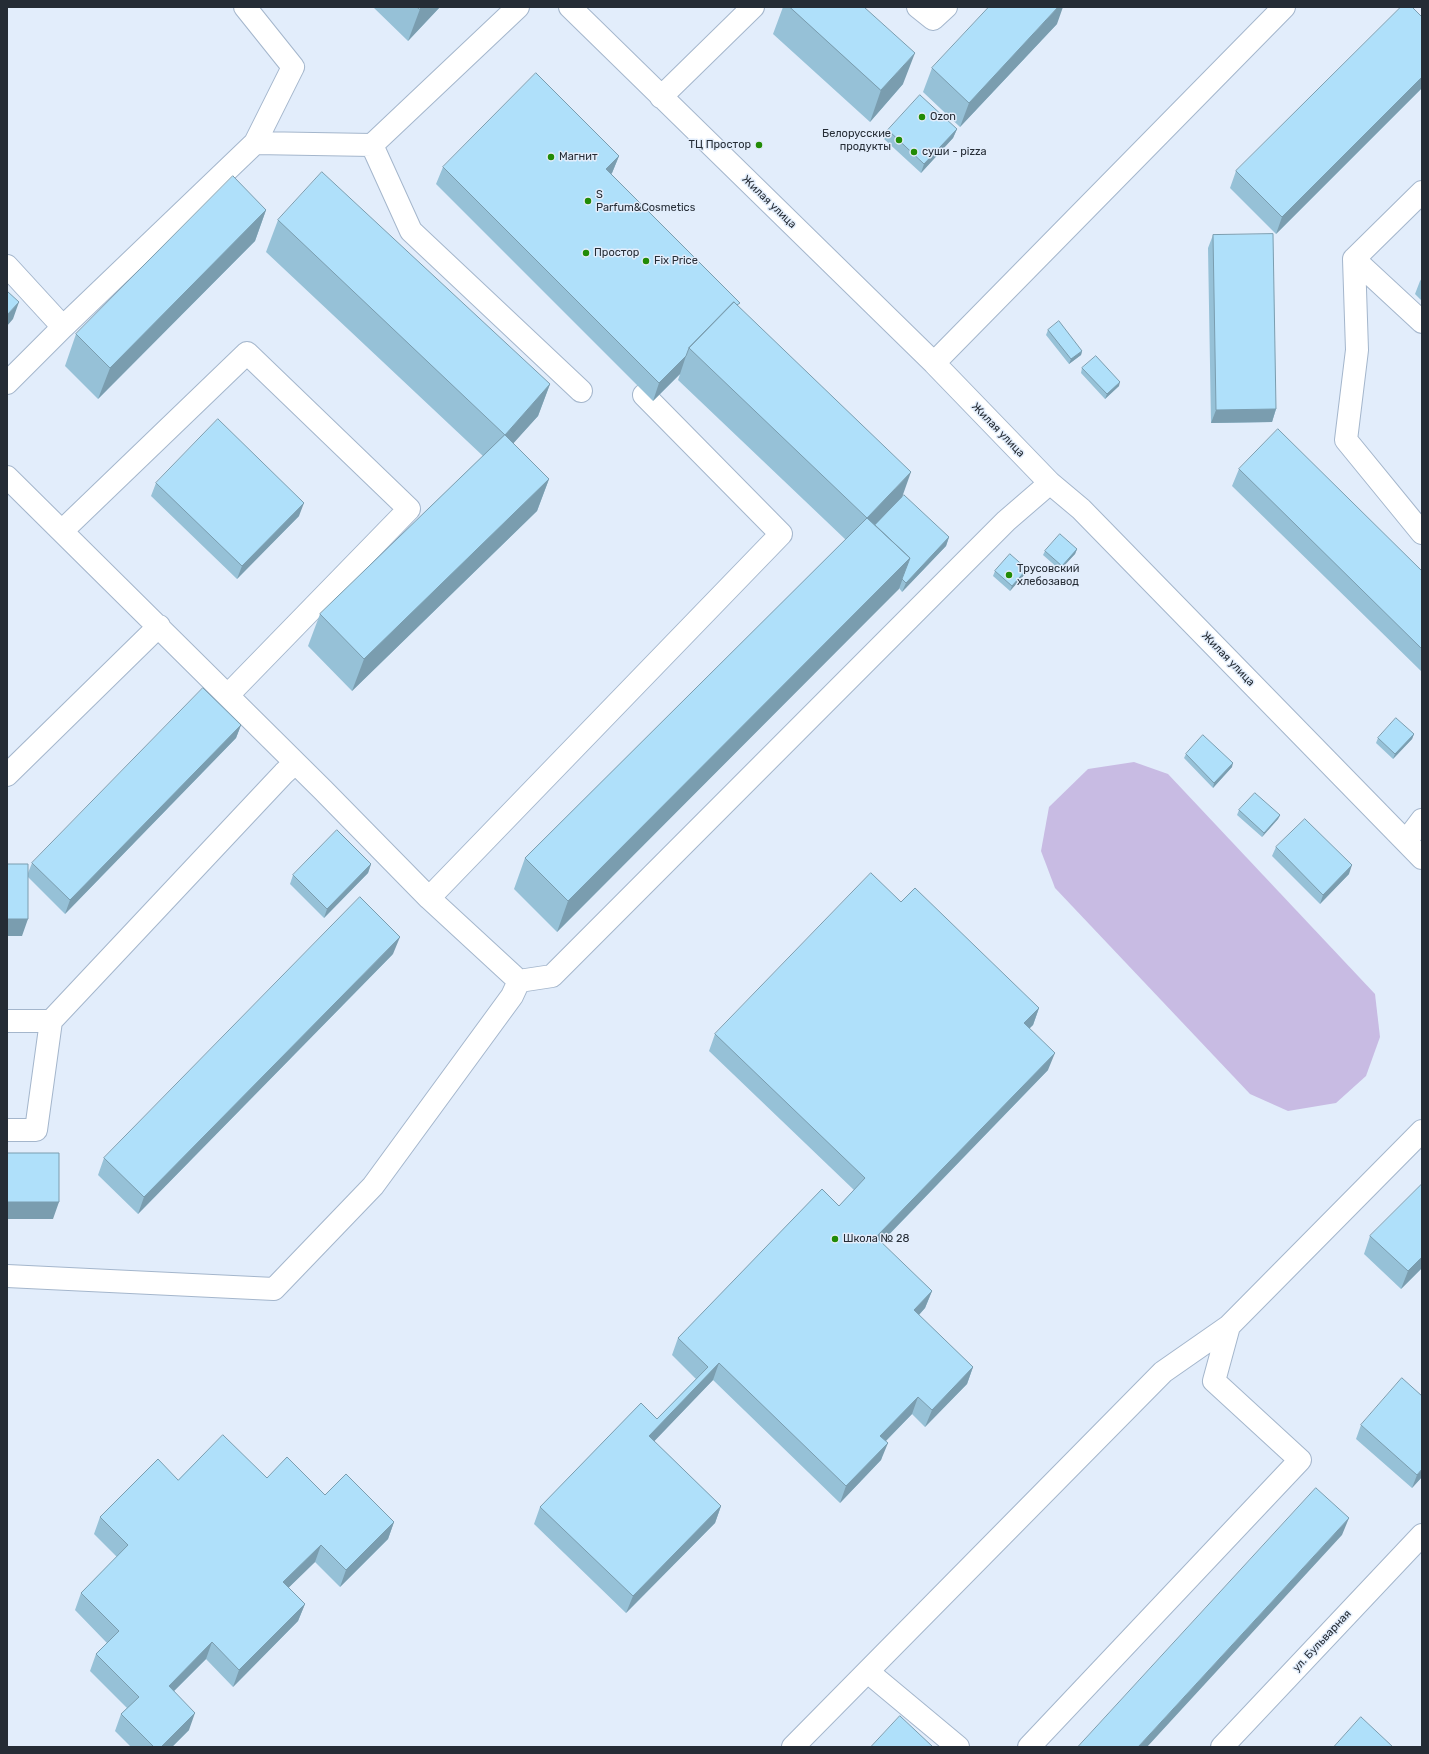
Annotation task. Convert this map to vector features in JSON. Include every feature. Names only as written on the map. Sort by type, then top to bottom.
[{"type":"street","points":[[7,382],[255,143],[293,67],[246,7]]},
{"type":"street","points":[[255,143],[372,145],[518,7]]},
{"type":"street","name":"Жилая улица","points":[[570,7],[934,363],[1050,483],[1081,509],[1422,858]]},
{"type":"street","points":[[661,97],[753,7]]},
{"type":"street","points":[[918,7],[933,19],[946,7]]},
{"type":"street","points":[[934,363],[1284,7]]},
{"type":"street","points":[[372,145],[411,231],[581,391]]},
{"type":"street","points":[[1422,192],[1354,259],[1357,350],[1346,440],[1422,532]]},
{"type":"street","points":[[1354,259],[1422,322]]},
{"type":"street","points":[[7,266],[63,327]]},
{"type":"street","points":[[62,531],[247,353],[409,509],[228,695]]},
{"type":"street","points":[[429,898],[781,534],[644,395]]},
{"type":"street","points":[[7,477],[159,626],[429,898],[519,981]]},
{"type":"street","points":[[519,981],[552,976],[1006,521],[1050,483]]},
{"type":"street","points":[[7,775],[159,626]]},
{"type":"street","points":[[7,1130],[36,1130],[51,1021],[295,763]]},
{"type":"street","points":[[1406,841],[1422,820]]},
{"type":"street","points":[[7,1276],[274,1289],[373,1186],[512,996],[519,981]]},
{"type":"street","points":[[7,1021],[51,1021]]},
{"type":"street","points":[[793,1747],[1163,1372],[1229,1326],[1422,1131]]},
{"type":"street","points":[[1029,1747],[1300,1460],[1214,1381],[1229,1326]]},
{"type":"street","name":"ул. Бульварная","points":[[1222,1747],[1422,1535]]},
{"type":"street","points":[[868,1672],[958,1747]]},
{"type":"shaded area","points":[[1134,762],[1168,774],[1375,994],[1380,1037],[1366,1076],[1336,1103],[1288,1111],[1250,1094],[1055,888],[1041,851],[1049,807],[1088,769]]},
{"type":"building","points":[[790,7],[864,7],[915,53],[881,90]]},
{"type":"building","points":[[989,7],[1058,7],[969,103],[932,68]]},
{"type":"building","points":[[1401,7],[1412,7],[1422,17],[1422,77],[1282,217],[1236,171]]},
{"type":"building","name":"Простор","points":[[536,73],[619,156],[606,169],[740,303],[737,305],[734,302],[689,348],[686,356],[659,383],[443,167]]},
{"type":"building","points":[[920,95],[957,129],[924,164],[888,130]]},
{"type":"building","points":[[322,172],[550,384],[505,435],[278,220]]},
{"type":"building","points":[[233,176],[266,210],[110,368],[76,334]]},
{"type":"building","points":[[1273,234],[1276,409],[1216,410],[1213,235]]},
{"type":"building","points":[[7,291],[19,302],[7,315]]},
{"type":"building","points":[[734,302],[911,472],[867,518],[689,348]]},
{"type":"building","points":[[1059,321],[1082,351],[1071,359],[1048,330]]},
{"type":"building","points":[[1096,356],[1120,382],[1107,394],[1082,368]]},
{"type":"building","points":[[218,419],[304,503],[242,566],[156,483]]},
{"type":"building","points":[[1278,429],[1422,571],[1422,649],[1239,469]]},
{"type":"building","points":[[505,435],[549,479],[364,659],[320,614]]},
{"type":"building","points":[[904,495],[949,537],[906,583],[902,579],[910,558],[875,525]]},
{"type":"building","points":[[867,518],[910,558],[568,901],[525,858]]},
{"type":"building","points":[[1060,534],[1077,549],[1062,566],[1045,551]]},
{"type":"building","name":"Трусовский хлебозавод","points":[[1010,554],[1027,569],[1012,586],[995,571]]},
{"type":"building","points":[[203,688],[241,725],[70,900],[32,863]]},
{"type":"building","points":[[1396,718],[1414,734],[1395,754],[1378,738]]},
{"type":"building","points":[[1203,735],[1233,763],[1214,783],[1186,754]]},
{"type":"building","points":[[1255,793],[1280,815],[1264,833],[1239,810]]},
{"type":"building","points":[[1305,819],[1352,865],[1323,895],[1276,847]]},
{"type":"building","points":[[337,830],[371,864],[327,909],[293,875]]},
{"type":"building","points":[[7,864],[28,864],[28,919],[7,919]]},
{"type":"building","name":"Школа № 28","points":[[871,873],[901,902],[915,888],[1039,1008],[1024,1023],[1055,1053],[876,1237],[932,1291],[914,1310],[973,1367],[932,1410],[918,1397],[880,1436],[888,1443],[846,1486],[719,1363],[649,1436],[721,1506],[633,1596],[540,1507],[641,1403],[657,1419],[708,1367],[678,1338],[822,1189],[839,1206],[865,1178],[715,1034]]},
{"type":"building","points":[[360,897],[400,937],[144,1197],[104,1158]]},
{"type":"building","points":[[7,1153],[59,1153],[59,1202],[7,1202]]},
{"type":"building","points":[[1422,1184],[1422,1257],[1408,1271],[1370,1236]]},
{"type":"building","points":[[1402,1378],[1422,1396],[1422,1469],[1417,1475],[1361,1425]]},
{"type":"building","points":[[223,1435],[267,1478],[287,1457],[325,1495],[346,1474],[394,1522],[346,1570],[321,1545],[283,1582],[305,1604],[239,1670],[212,1642],[169,1686],[195,1713],[161,1747],[154,1747],[121,1714],[139,1697],[96,1654],[119,1631],[81,1593],[128,1545],[100,1517],[158,1459],[178,1480]]},
{"type":"building","points":[[1316,1488],[1349,1518],[1138,1747],[1078,1747]]},
{"type":"building","points":[[900,1716],[933,1747],[871,1747]]},
{"type":"building","points":[[1361,1717],[1393,1747],[1334,1747]]},
{"type":"place","name":"Ozon","points":[[922,117]]},
{"type":"place","name":"Белорусские продукты","points":[[899,140]]},
{"type":"place","name":"ТЦ Простор","points":[[759,145]]},
{"type":"place","name":"суши - pizza","points":[[914,152]]},
{"type":"place","name":"Магнит","points":[[551,157]]},
{"type":"place","name":"S Parfum&Cosmetics","points":[[588,201]]},
{"type":"place","name":"Простор","points":[[586,253]]},
{"type":"place","name":"Fix Price","points":[[646,261]]},
{"type":"place","name":"Трусовский хлебозавод","points":[[1009,575]]},
{"type":"place","name":"Школа № 28","points":[[835,1239]]}]
